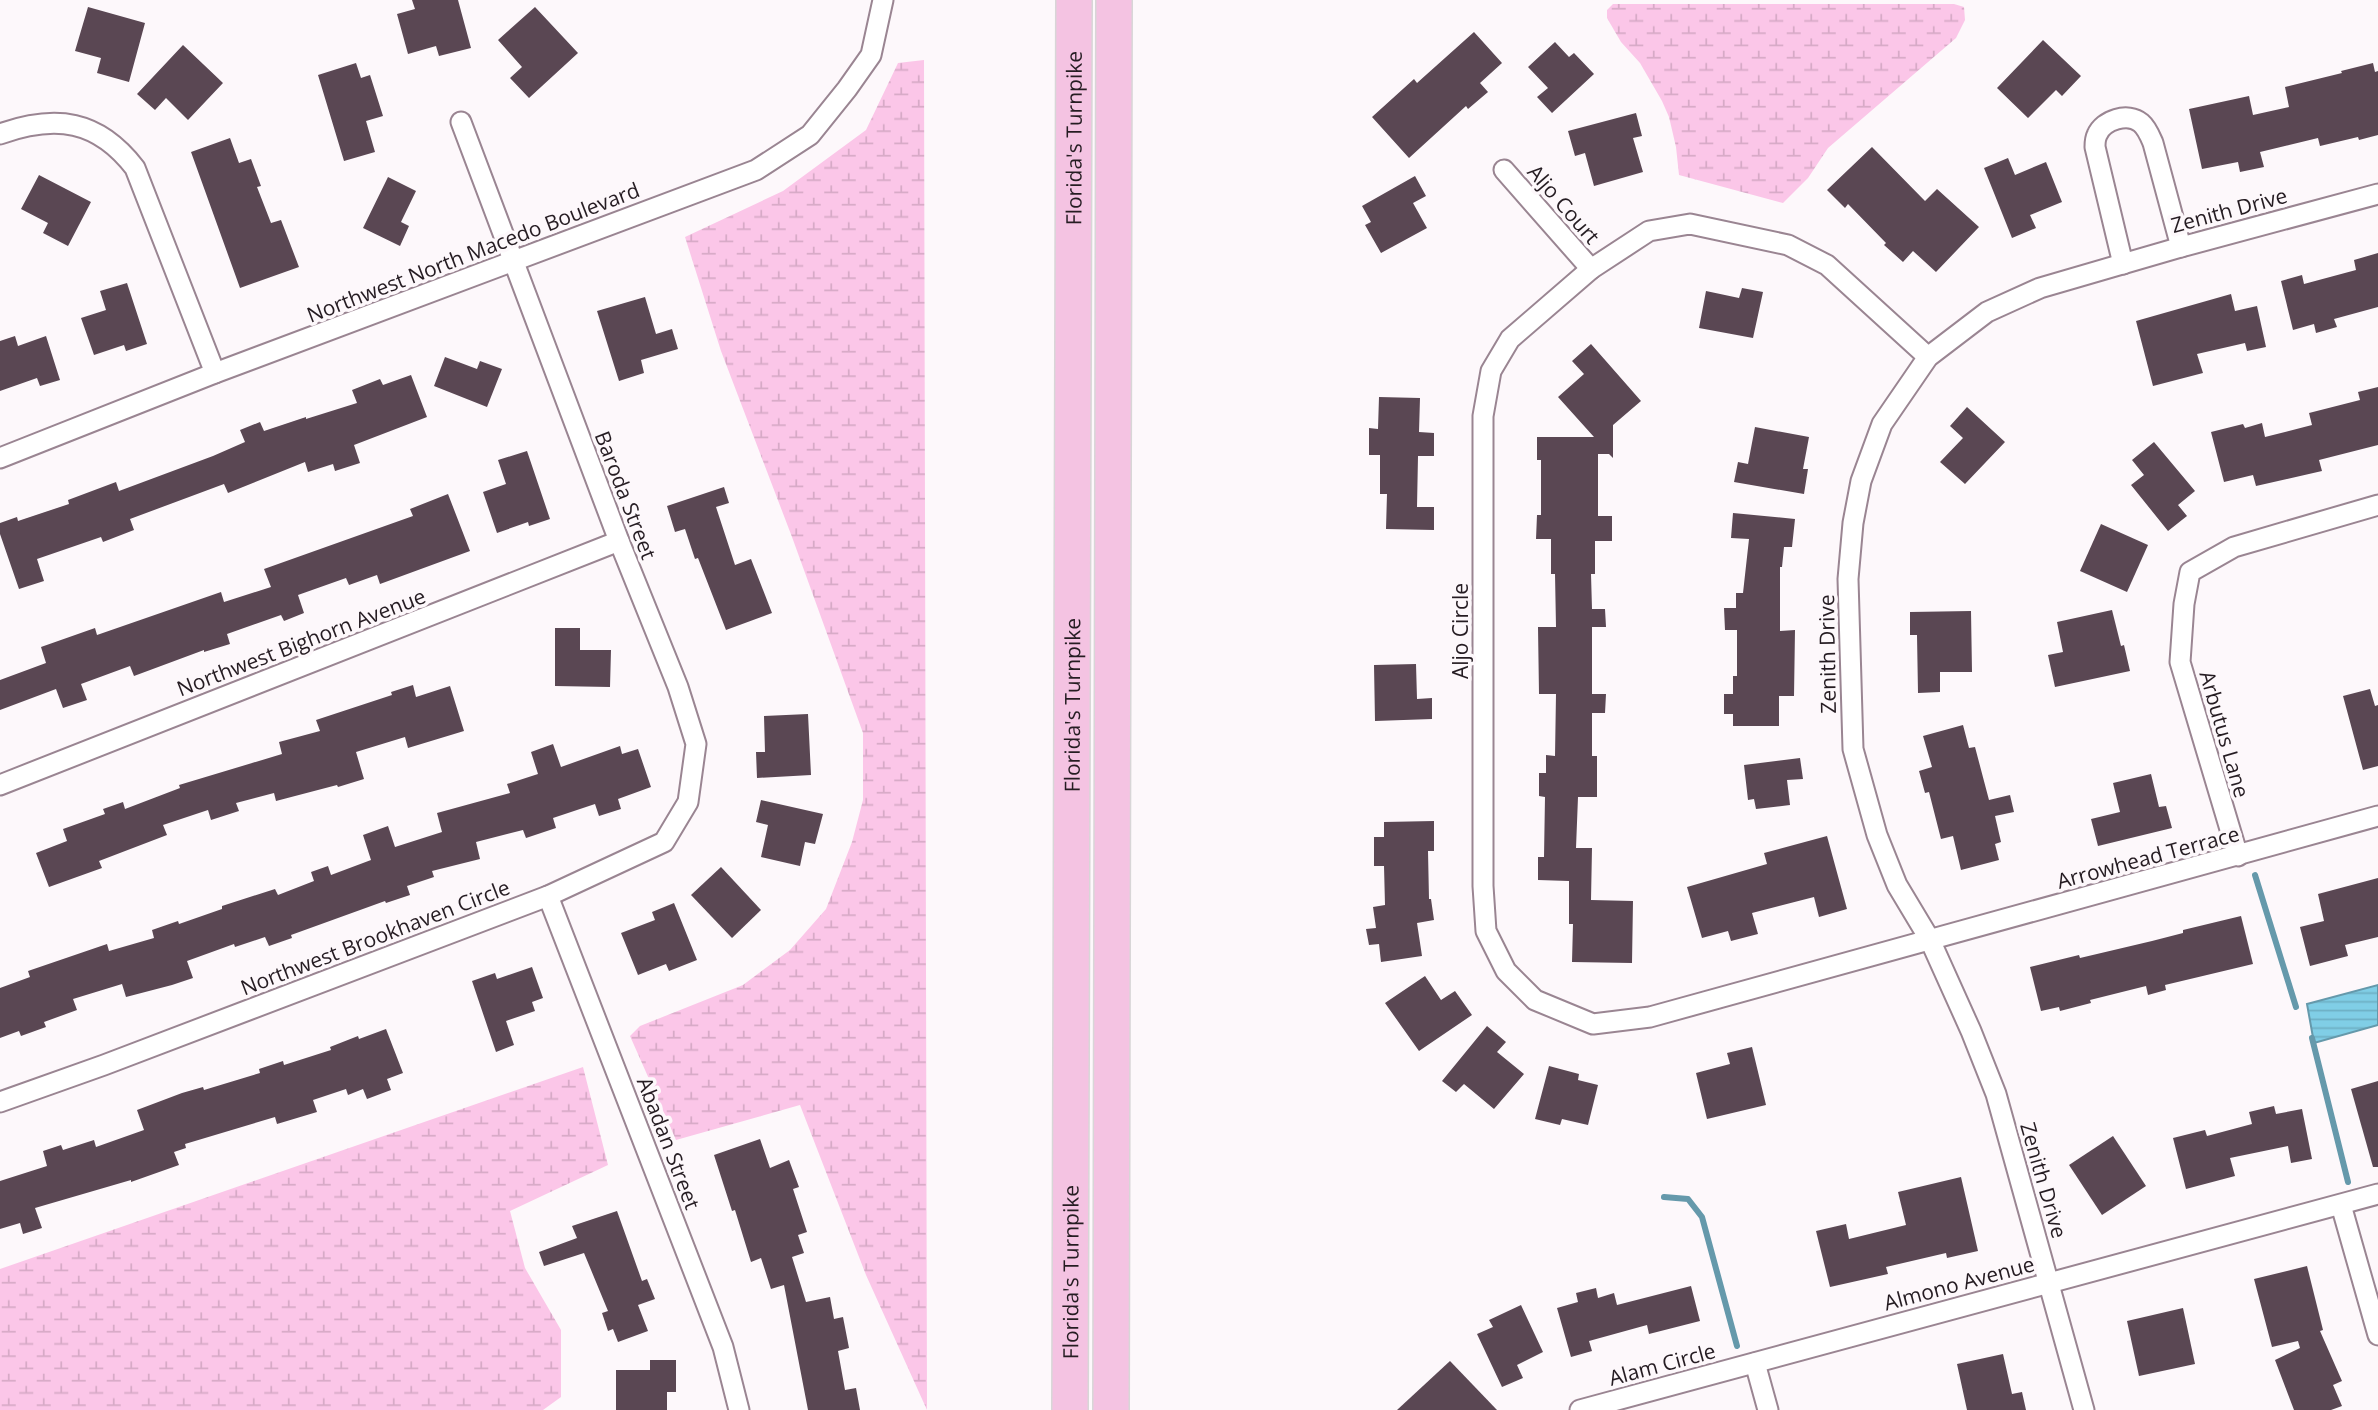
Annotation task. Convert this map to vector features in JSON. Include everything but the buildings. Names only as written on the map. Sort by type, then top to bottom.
[{"type":"highway","name":"Florida's Turnpike","points":[[1070,1410],[1074,0]]},
{"type":"highway","name":"Florida's Turnpike","points":[[1111,1410],[1114,0]]},
{"type":"street","name":"Northwest North Macedo Boulevard","points":[[0,458],[215,373],[756,170],[810,135],[847,89],[871,55],[883,0]]},
{"type":"street","points":[[2123,264],[2095,147],[2102,127],[2120,118],[2132,118],[2147,130],[2153,143],[2181,247]]},
{"type":"street","name":"Baroda Street","points":[[461,122],[619,541],[678,687],[696,744]]},
{"type":"street","points":[[0,134],[39,123],[69,124],[103,136],[125,155],[144,187],[215,373]]},
{"type":"street","name":"Aljo Court","points":[[1504,170],[1591,269]]},
{"type":"street","name":"Zenith Drive","points":[[2084,1410],[1996,1094],[1930,940],[1897,885],[1877,835],[1853,750],[1848,579],[1853,523],[1861,481],[1882,424],[1928,357],[1987,312],[2040,288],[2378,194]]},
{"type":"street","name":"Aljo Circle","points":[[1928,357],[1827,265],[1788,245],[1690,224],[1649,231],[1591,269],[1510,339],[1491,371],[1483,416],[1483,886],[1486,931],[1506,971],[1535,1000],[1593,1024],[1650,1017],[1930,940]]},
{"type":"street","name":"Arbutus Lane","points":[[2238,856],[2180,662],[2184,604],[2190,572],[2234,547],[2378,505]]},
{"type":"street","name":"Northwest Bighorn Avenue","points":[[0,785],[619,541]]},
{"type":"street","name":"Northwest Brookhaven Circle","points":[[0,1102],[548,896],[664,842],[688,802],[696,744]]},
{"type":"street","name":"Arrowhead Terrace","points":[[1930,940],[2378,816]]},
{"type":"street","name":"Abadan Street","points":[[548,896],[723,1347],[738,1410]]},
{"type":"street","name":"Almono Avenue","points":[[1755,1363],[2378,1194]]},
{"type":"street","points":[[2341,1205],[2378,1335]]},
{"type":"street","points":[[1755,1363],[1768,1410]]},
{"type":"street","name":"Alam Circle","points":[[1580,1410],[1755,1363]]},
{"type":"green space","points":[[1613,4],[1954,4],[1964,7],[1965,20],[1956,38],[1828,148],[1808,178],[1783,203],[1679,175],[1669,117],[1640,63],[1621,42],[1607,18],[1607,10]]},
{"type":"green space","points":[[924,60],[927,1410],[866,1275],[800,1105],[676,1140],[630,1036],[640,1026],[743,985],[790,950],[826,909],[852,842],[863,800],[863,733],[721,351],[685,237],[783,191],[866,130],[898,63]]},
{"type":"green space","points":[[583,1067],[608,1165],[510,1211],[525,1268],[561,1330],[561,1397],[543,1410],[0,1410],[0,1269]]},
{"type":"water","points":[[2378,985],[2378,1025],[2314,1043],[2307,1004]]},
{"type":"waterway","points":[[2255,875],[2296,1007]]},
{"type":"waterway","points":[[2312,1038],[2348,1182]]},
{"type":"waterway","points":[[1664,1197],[1688,1199],[1702,1217],[1737,1346]]}]
